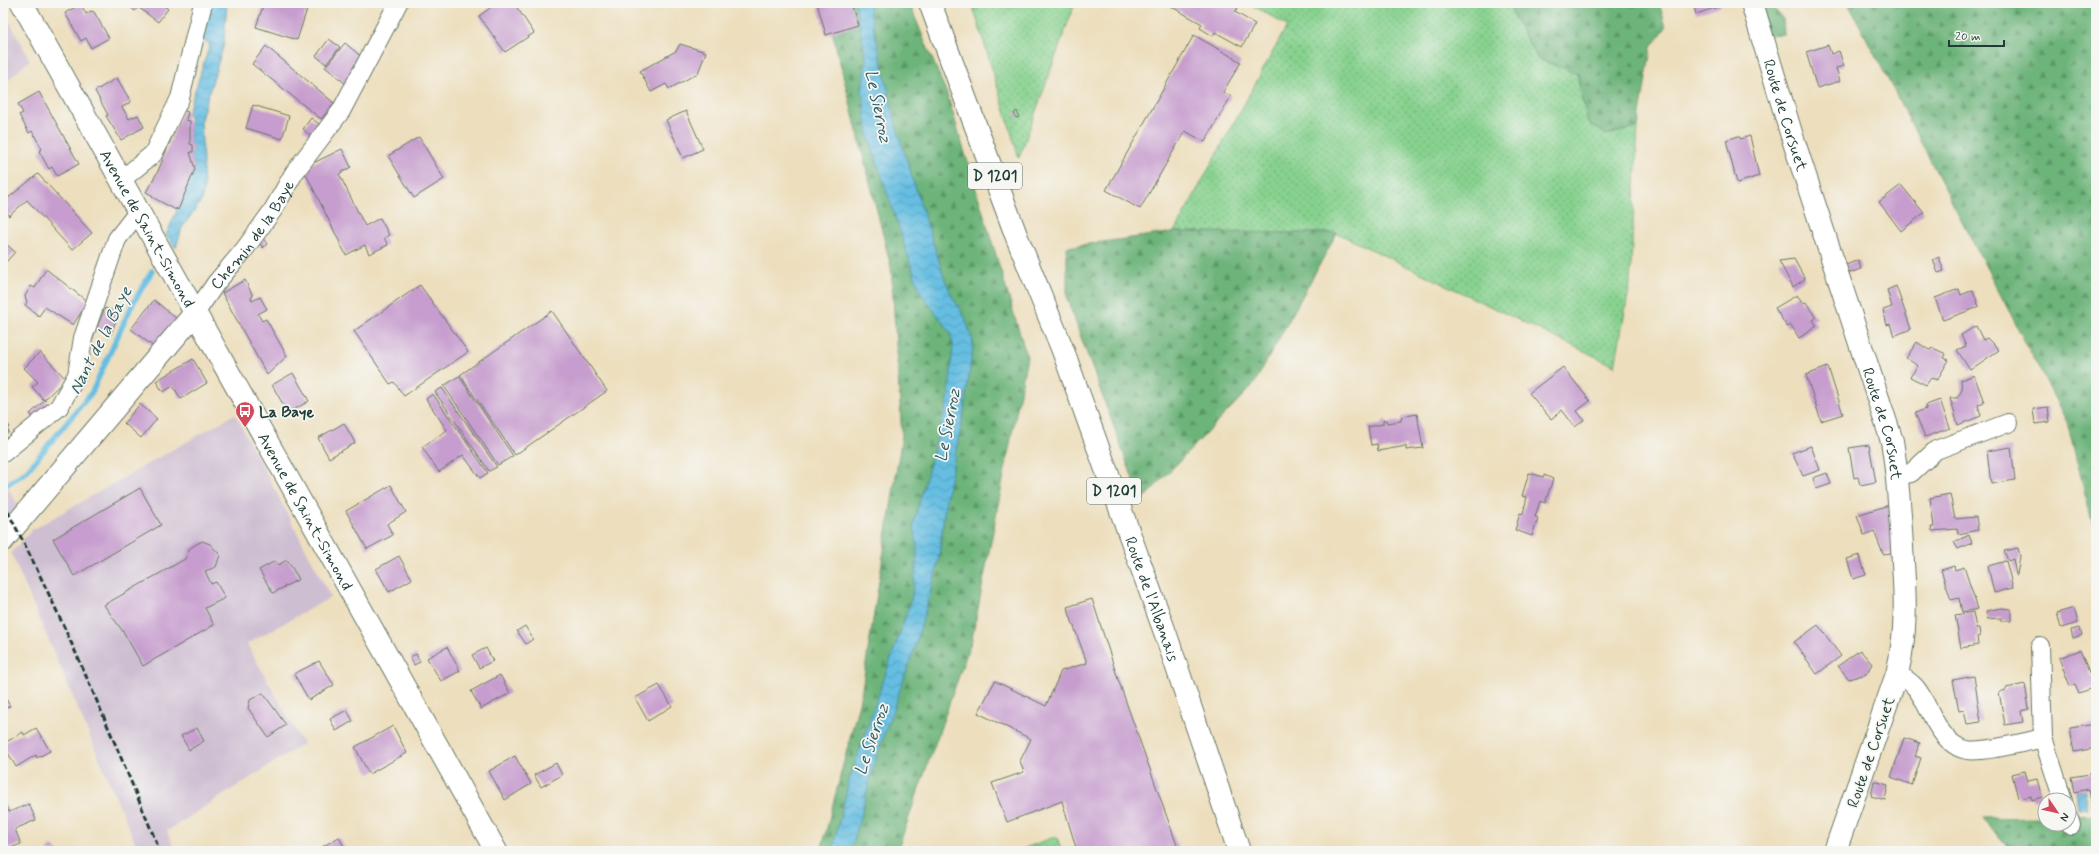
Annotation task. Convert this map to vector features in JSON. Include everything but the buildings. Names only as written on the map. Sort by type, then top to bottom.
[{"type":"main road","name":"Avenue de Saint-Simond","points":[[22,3],[496,851]]},
{"type":"main road","name":"D 1201","points":[[930,3],[1016,235],[1062,348]]},
{"type":"main road","name":"D 1201","points":[[944,3],[1028,226],[1049,291],[1062,348]]},
{"type":"main road","name":"Route de Corsuet","points":[[1752,3],[1792,136],[1892,441],[1898,476],[1906,606],[1904,646],[1897,674],[1836,851]]},
{"type":"main road","name":"Chemin de la Baye","points":[[3,540],[196,312]]},
{"type":"main road","name":"Route de l'Albanais","points":[[1062,348],[1166,635],[1240,851]]},
{"type":"street","points":[[120,180],[153,154],[180,98],[203,3]]},
{"type":"street","name":"Chemin de la Baye","points":[[196,312],[216,282],[244,250],[273,210],[294,173],[341,111],[398,3]]},
{"type":"street","points":[[3,453],[59,407],[77,375],[83,338],[117,239],[138,212]]},
{"type":"street","points":[[1898,476],[1911,473],[1936,450],[2008,423]]},
{"type":"street","points":[[2040,646],[2043,738],[2060,792]]},
{"type":"street","points":[[1897,674],[1911,681],[1917,689],[1939,730],[1954,744],[1967,750],[1997,748],[2043,738]]},
{"type":"shaded area","points":[[3,9],[30,60],[3,85]]},
{"type":"shaded area","points":[[235,414],[331,597],[247,644],[303,744],[167,831],[175,851],[139,851],[11,553],[32,530]]},
{"type":"shaded area","points":[[3,480],[19,506],[3,524]]},
{"type":"green space","points":[[825,3],[909,3],[947,94],[1027,357],[972,639],[897,851],[821,851],[861,695],[902,436],[891,267]]},
{"type":"green space","points":[[972,3],[1075,3],[1019,158]]},
{"type":"green space","points":[[1249,3],[1507,3],[1537,58],[1577,74],[1588,122],[1606,135],[1638,127],[1630,284],[1615,366],[1337,233],[1174,232],[1287,26]]},
{"type":"green space","points":[[1507,3],[1659,3],[1666,27],[1651,48],[1638,127],[1606,135],[1588,122],[1577,74],[1537,58]]},
{"type":"green space","points":[[1743,3],[1772,3],[1771,5],[1783,19],[1784,34],[1766,35]]},
{"type":"green space","points":[[1848,3],[2096,3],[2096,537],[2067,422]]},
{"type":"green space","points":[[1174,232],[1337,233],[1254,384],[1141,501],[1067,299],[1067,247]]},
{"type":"green space","points":[[2096,815],[2096,851],[2011,851],[1982,818],[2037,817],[2037,832],[2077,832],[2077,816]]},
{"type":"green space","points":[[1057,836],[1061,851],[1017,851]]},
{"type":"water","points":[[210,3],[227,3],[224,44],[201,119],[204,187],[202,200],[182,228],[176,248],[166,235],[195,169],[190,152],[193,152],[193,145],[190,144],[190,121],[188,112],[210,44],[202,39]]},
{"type":"water","name":"Le Sierroz","points":[[855,3],[868,3],[896,125],[944,277],[952,296],[965,318],[972,338],[973,346],[964,412],[946,499],[938,565],[915,647],[876,758],[851,851],[832,851],[849,781],[911,600],[916,572],[917,553],[917,543],[913,525],[949,396],[953,344],[950,332],[921,293],[918,286],[868,135],[862,91],[866,58]]},
{"type":"water","points":[[2085,791],[2088,808],[2078,809],[2077,792],[2075,792]]},
{"type":"waterway","name":"Nant de la Baye","points":[[3,487],[26,472],[92,392],[132,305],[152,271]]},
{"type":"railway","points":[[3,503],[66,631],[105,719],[160,851]]},
{"type":"place","name":"La Baye","points":[[245,428]]}]
